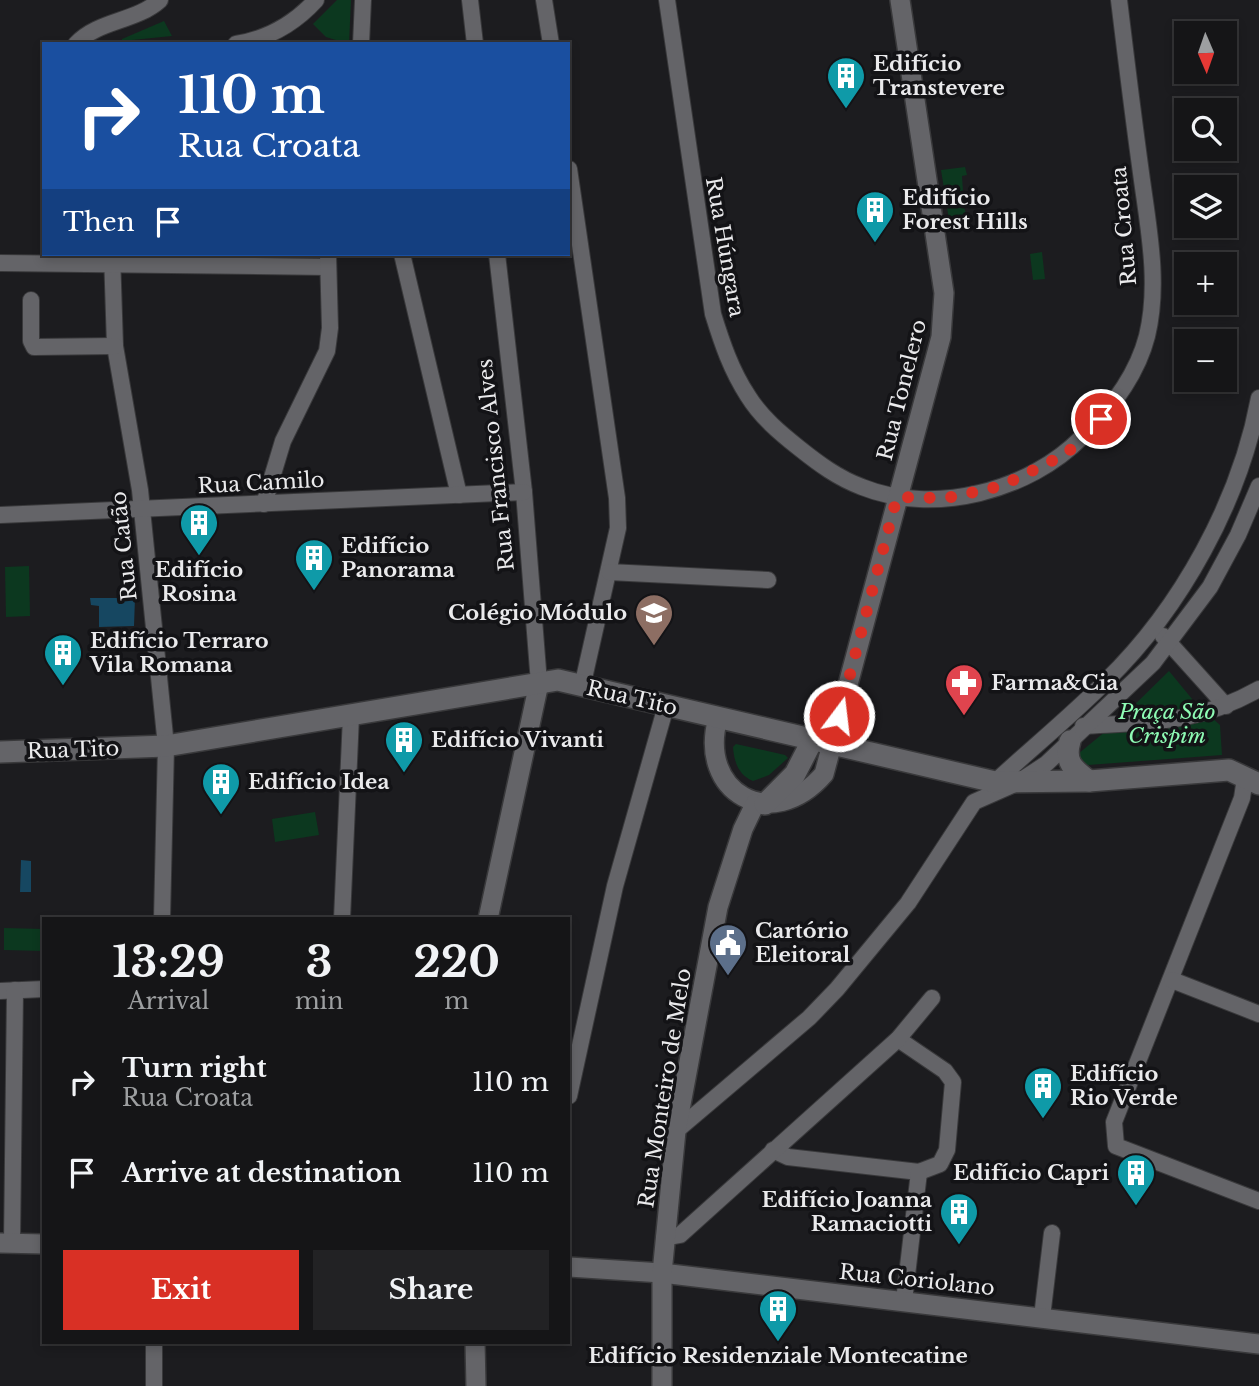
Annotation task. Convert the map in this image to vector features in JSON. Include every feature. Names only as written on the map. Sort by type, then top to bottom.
[{"type":"main road","name":"Rua Tito","points":[[0,752],[166,746],[558,680],[995,782],[1089,781],[1229,770],[1251,786]]},
{"type":"main road","points":[[1062,734],[1069,763],[1089,781]]},
{"type":"main road","points":[[760,804],[795,774],[822,741]]},
{"type":"street","points":[[79,42],[98,29],[142,13],[160,0]]},
{"type":"street","points":[[244,42],[267,36],[290,23],[316,0]]},
{"type":"street","points":[[362,42],[363,0]]},
{"type":"street","points":[[470,0],[475,42]]},
{"type":"street","points":[[544,0],[551,42]]},
{"type":"street","name":"Rua Húngara","points":[[667,0],[698,228],[713,314],[729,363],[748,398],[784,436],[825,469],[863,488],[897,497]]},
{"type":"street","name":"Rua Tonelero","points":[[822,741],[897,497],[945,314],[900,0]]},
{"type":"street","name":"Rua Croata","points":[[897,497],[947,498],[974,494],[1036,471],[1066,454],[1101,419],[1127,383],[1147,337],[1152,301],[1151,251],[1119,0]]},
{"type":"street","points":[[570,176],[616,479],[618,528],[582,687]]},
{"type":"street","points":[[402,256],[459,495]]},
{"type":"street","name":"Rua Francisco Alves","points":[[488,917],[539,684],[524,492],[497,256]]},
{"type":"street","points":[[0,263],[113,259],[328,260],[330,328],[327,351],[283,441],[264,504]]},
{"type":"street","name":"Rua Catão","points":[[113,259],[115,346],[142,510],[166,746],[162,917]]},
{"type":"street","points":[[31,300],[31,341],[34,347],[115,346]]},
{"type":"street","points":[[676,1131],[809,1018],[837,989],[908,903],[979,799],[1017,783],[1045,764],[1062,734],[1153,628],[1189,572],[1216,523],[1238,474],[1256,423],[1259,398]]},
{"type":"street","points":[[1087,726],[1153,663],[1210,587],[1238,535],[1259,484],[1238,474]]},
{"type":"street","name":"Rua Camilo","points":[[0,515],[524,492]]},
{"type":"street","points":[[1216,523],[1238,535]]},
{"type":"street","points":[[609,572],[768,580]]},
{"type":"street","points":[[1189,572],[1210,587]]},
{"type":"street","points":[[1153,628],[1170,642],[1226,706]]},
{"type":"street","points":[[995,782],[1062,734],[1087,726],[1166,722],[1226,706],[1259,689]]},
{"type":"street","points":[[570,1091],[615,886],[666,706]]},
{"type":"street","points":[[342,917],[351,716]]},
{"type":"street","points":[[719,718],[714,744],[720,770],[727,782],[760,804]]},
{"type":"street","points":[[962,774],[970,793],[970,810]]},
{"type":"street","points":[[1251,786],[1114,1122],[1116,1146],[1259,1201]]},
{"type":"street","name":"Rua Monteiro de Melo","points":[[662,1386],[662,1273],[676,1131],[718,907],[743,829],[760,804]]},
{"type":"street","points":[[1172,981],[1259,1014]]},
{"type":"street","points":[[42,989],[7,990],[6,1243],[42,1244]]},
{"type":"street","points":[[664,1238],[680,1235],[898,1039],[932,998]]},
{"type":"street","points":[[772,1150],[788,1157],[919,1172],[935,1168],[944,1158],[953,1082],[946,1072],[898,1039]]},
{"type":"street","points":[[904,1301],[919,1172]]},
{"type":"street","points":[[1041,1317],[1052,1233]]},
{"type":"street","name":"Rua Coriolano","points":[[570,1267],[662,1273],[1259,1344]]},
{"type":"street","points":[[154,1386],[155,1344]]},
{"type":"street","points":[[475,1344],[476,1386]]},
{"type":"green space","points":[[337,0],[351,0],[349,42],[326,37],[313,24]]},
{"type":"green space","points":[[164,21],[172,36],[122,41],[122,39]]},
{"type":"green space","points":[[965,167],[967,175],[962,176],[964,207],[969,223],[950,226],[941,170]]},
{"type":"green space","points":[[1042,252],[1045,279],[1033,280],[1030,254]]},
{"type":"green space","points":[[29,566],[30,616],[6,617],[5,567]]},
{"type":"green space","name":"Praça São Crispim","points":[[1169,671],[1197,705],[1220,725],[1222,755],[1088,765],[1073,758],[1117,722]]},
{"type":"green space","points":[[736,744],[785,755],[788,758],[769,775],[753,781],[738,767],[733,747]]},
{"type":"green space","points":[[315,812],[319,835],[275,842],[272,819]]},
{"type":"green space","points":[[4,928],[42,929],[42,951],[4,950]]},
{"type":"water","points":[[90,598],[135,598],[134,626],[99,627],[99,606],[91,605]]},
{"type":"water","points":[[21,860],[31,861],[31,892],[20,892]]},
{"type":"place","name":"Edifício Transtevere","points":[[846,110]]},
{"type":"place","name":"Edifício Forest Hills","points":[[875,244]]},
{"type":"place","name":"Edifício Rosina","points":[[199,557]]},
{"type":"place","name":"Edifício Panorama","points":[[314,592]]},
{"type":"place","name":"Colégio Módulo","points":[[654,647]]},
{"type":"place","name":"Edifício Terraro Vila Romana","points":[[63,687]]},
{"type":"place","name":"Farma&Cia","points":[[964,717]]},
{"type":"place","name":"Edifício Vivanti","points":[[404,774]]},
{"type":"place","name":"Edifício Idea","points":[[221,816]]},
{"type":"place","name":"Cartório Eleitoral","points":[[728,977]]},
{"type":"place","name":"Edifício Rio Verde","points":[[1043,1120]]},
{"type":"place","name":"Edifício Capri","points":[[1136,1207]]},
{"type":"place","name":"Edifício Joanna Ramaciotti","points":[[959,1246]]},
{"type":"place","name":"Edifício Residenziale Montecatine","points":[[778,1343]]},
{"type":"route","points":[[839,716],[897,497],[947,498],[1001,486],[1066,454],[1101,419]]}]
